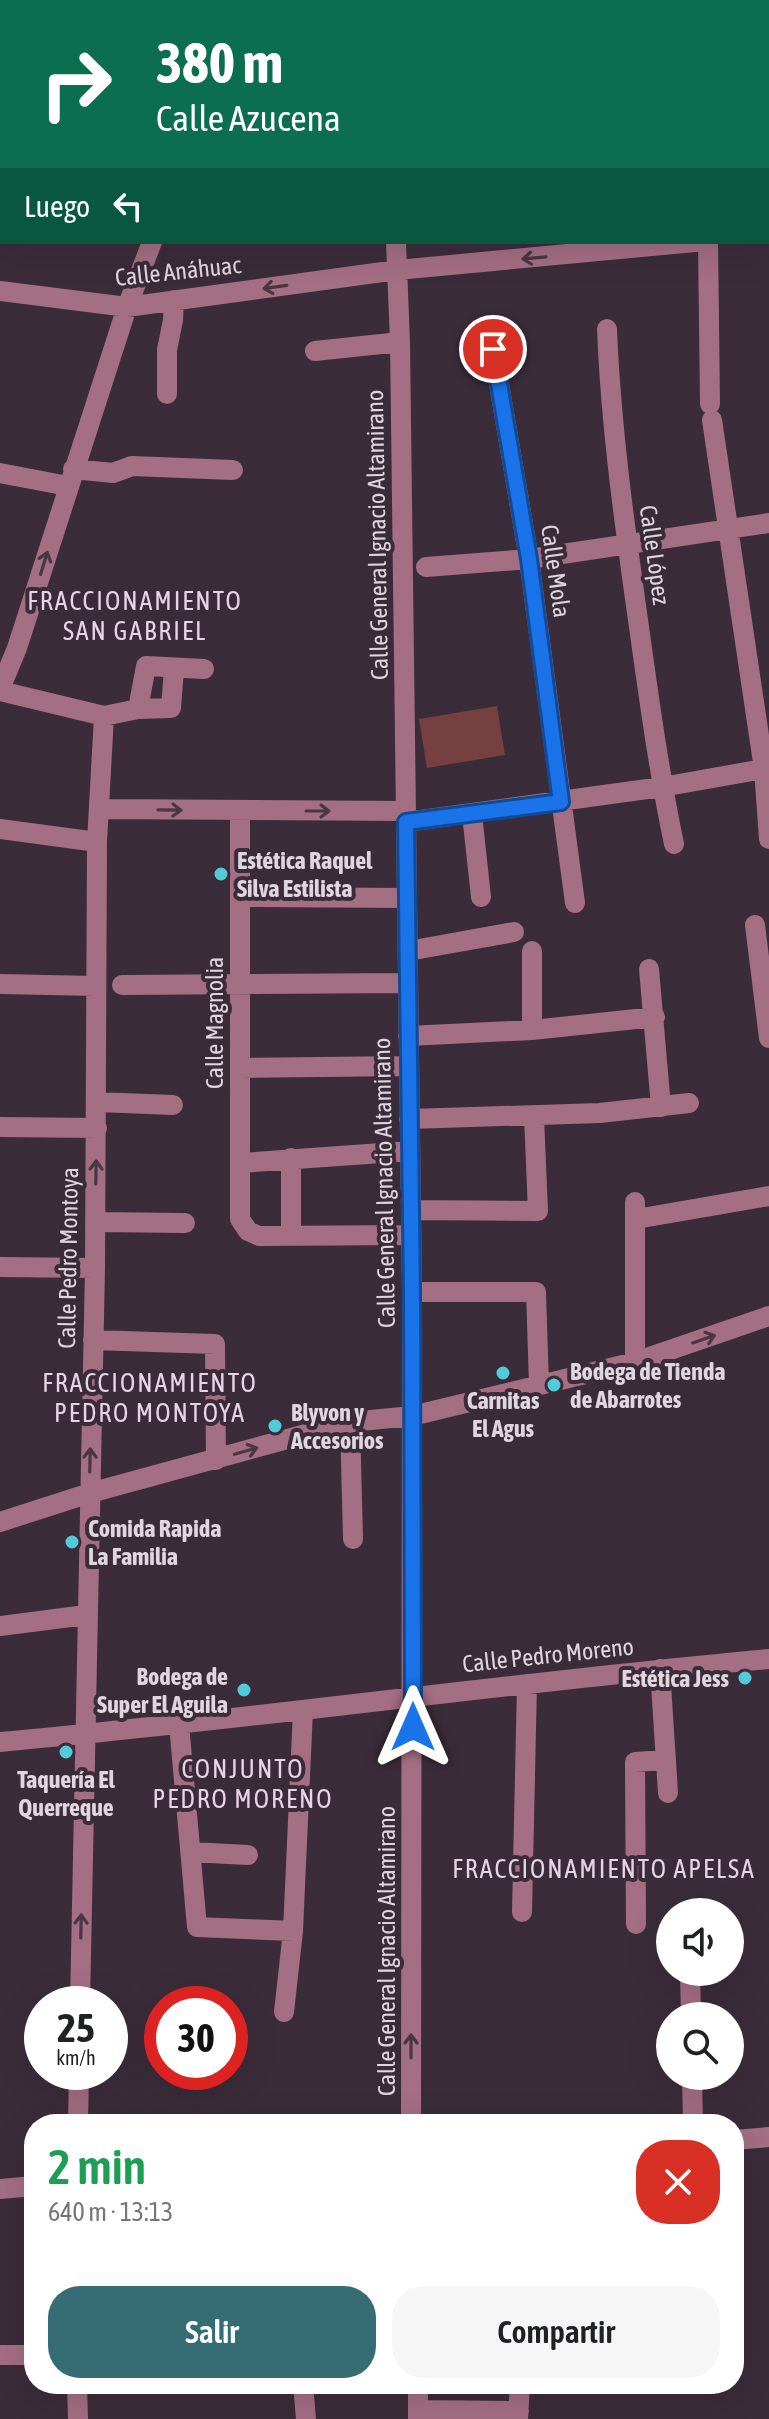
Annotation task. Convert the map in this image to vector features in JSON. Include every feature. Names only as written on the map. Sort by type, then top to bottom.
[{"type":"street","points":[[151,244],[127,307],[71,478],[8,648],[0,690],[104,716],[138,709],[171,708],[174,669]]},
{"type":"street","name":"Calle General Ignacio Altamirano","points":[[396,244],[400,342],[412,1292],[411,2114]]},
{"type":"street","name":"Calle Anáhuac","points":[[0,291],[127,307],[397,270],[654,244]]},
{"type":"street","points":[[708,244],[711,412],[767,768],[769,839]]},
{"type":"street","points":[[167,394],[167,350],[174,300]]},
{"type":"street","name":"Calle López","points":[[607,329],[610,407],[627,543],[662,787],[674,844]]},
{"type":"street","points":[[315,351],[400,342]]},
{"type":"street","name":"Calle Mola","points":[[493,349],[529,559],[575,903]]},
{"type":"street","points":[[0,473],[71,478],[113,473],[132,466],[233,470]]},
{"type":"street","points":[[426,567],[529,559],[769,523]]},
{"type":"street","points":[[138,709],[146,666],[204,669]]},
{"type":"street","name":"Calle Pedro Montoya","points":[[80,1986],[96,1222],[97,842],[104,716]]},
{"type":"street","points":[[100,809],[406,817],[472,814],[662,787],[767,768]]},
{"type":"street","name":"Calle Magnolia","points":[[240,811],[240,1219],[248,1231],[259,1236],[291,1236]]},
{"type":"street","points":[[472,814],[481,897]]},
{"type":"street","points":[[0,829],[97,842]]},
{"type":"street","points":[[241,897],[407,898]]},
{"type":"street","points":[[755,925],[769,1038]]},
{"type":"street","points":[[408,951],[514,932]]},
{"type":"street","points":[[532,951],[532,1030]]},
{"type":"street","points":[[649,969],[661,1107]]},
{"type":"street","points":[[122,985],[408,983]]},
{"type":"street","points":[[0,984],[96,986]]},
{"type":"street","points":[[408,1036],[532,1030],[655,1017]]},
{"type":"street","points":[[240,1068],[409,1066]]},
{"type":"street","points":[[97,1102],[173,1105]]},
{"type":"street","points":[[409,1119],[534,1117],[689,1103]]},
{"type":"street","points":[[411,1210],[538,1211],[534,1117]]},
{"type":"street","points":[[0,1127],[97,1128]]},
{"type":"street","points":[[241,1163],[410,1151]]},
{"type":"street","points":[[291,1158],[291,1236],[410,1235]]},
{"type":"street","points":[[635,1362],[636,1210],[769,1196]]},
{"type":"street","points":[[96,1222],[185,1223]]},
{"type":"street","points":[[0,1267],[95,1268]]},
{"type":"street","points":[[412,1292],[536,1292],[539,1385]]},
{"type":"street","points":[[0,1522],[90,1493],[350,1422],[412,1416],[635,1362],[769,1316]]},
{"type":"street","points":[[93,1340],[215,1344],[216,1460]]},
{"type":"street","points":[[350,1422],[353,1539]]},
{"type":"street","points":[[0,1626],[86,1615]]},
{"type":"street","name":"Calle Pedro Moreno","points":[[0,1742],[769,1659]]},
{"type":"street","points":[[660,1669],[668,1793]]},
{"type":"street","points":[[522,1912],[527,1684]]},
{"type":"street","points":[[284,2012],[293,1931],[303,1710]]},
{"type":"street","points":[[179,1724],[197,1927],[293,1931]]},
{"type":"street","points":[[636,1924],[635,1762],[665,1760]]},
{"type":"street","points":[[191,1852],[248,1855]]},
{"type":"street","points":[[78,2114],[79,2090]]},
{"type":"street","points":[[692,2090],[693,2114]]},
{"type":"street","points":[[744,2139],[769,2137]]},
{"type":"street","points":[[0,2189],[24,2187]]},
{"type":"street","points":[[0,2355],[24,2355]]},
{"type":"street","points":[[77,2394],[78,2419]]},
{"type":"street","points":[[304,2394],[306,2419]]},
{"type":"street","points":[[418,2414],[518,2415],[519,2394]]},
{"type":"shaded area","points":[[497,706],[505,755],[427,768],[419,719]]},
{"type":"place","name":"Estética Raquel Silva Estilista","points":[[221,874]]},
{"type":"place","name":"Carnitas El Agus","points":[[503,1373]]},
{"type":"place","name":"Bodega de Tienda de Abarrotes","points":[[554,1385]]},
{"type":"place","name":"Blyvon y Accesorios","points":[[275,1426]]},
{"type":"place","name":"Comida Rapida La Familia","points":[[72,1542]]},
{"type":"place","name":"Estética Jess","points":[[745,1678]]},
{"type":"place","name":"Bodega de Super El Aguila","points":[[244,1690]]},
{"type":"place","name":"Taquería El Querreque","points":[[66,1752]]},
{"type":"district","name":"FRACCIONAMIENTO SAN GABRIEL","points":[[135,616]]},
{"type":"district","name":"FRACCIONAMIENTO PEDRO MONTOYA","points":[[150,1398]]},
{"type":"district","name":"CONJUNTO PEDRO MORENO","points":[[243,1784]]},
{"type":"district","name":"FRACCIONAMIENTO APELSA","points":[[604,1869]]},
{"type":"route","points":[[413,1727],[406,822],[561,802],[529,559],[493,349]]}]
